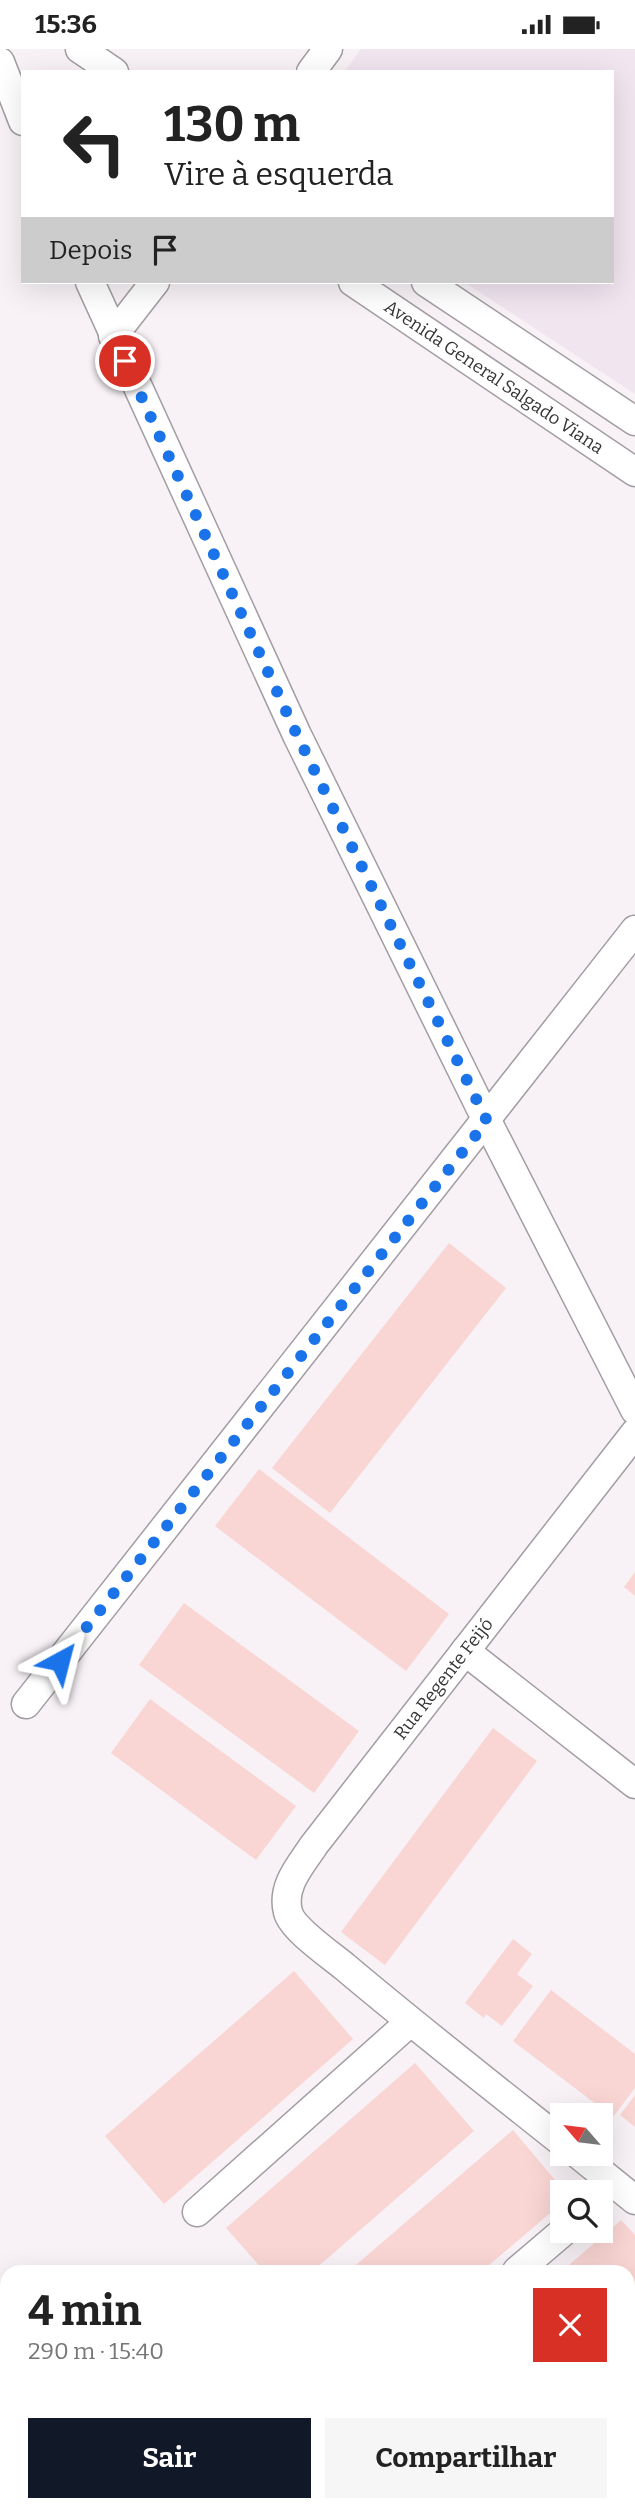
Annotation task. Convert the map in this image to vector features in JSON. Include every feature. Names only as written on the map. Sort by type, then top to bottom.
[{"type":"street","points":[[80,49],[111,70]]},
{"type":"street","points":[[312,70],[328,49]]},
{"type":"street","points":[[0,62],[21,116]]},
{"type":"street","points":[[91,284],[297,735],[487,1121],[635,1410]]},
{"type":"street","points":[[113,336],[153,284]]},
{"type":"street","name":"Avenida General Salgado Viana","points":[[356,284],[635,472]]},
{"type":"street","points":[[429,284],[635,421]]},
{"type":"street","points":[[26,1704],[635,930]]},
{"type":"street","name":"Rua Regente Feijó","points":[[550,2133],[410,2022],[305,1933],[288,1914],[288,1896],[292,1878],[314,1845],[635,1433]]},
{"type":"street","points":[[465,1651],[635,1784]]},
{"type":"street","points":[[197,2212],[410,2022]]},
{"type":"street","points":[[590,2167],[617,2195]]},
{"type":"street","points":[[524,2265],[550,2243]]},
{"type":"shaded area","points":[[361,49],[635,49],[635,394],[467,284],[614,284],[614,70],[345,70]]},
{"type":"building","points":[[449,1243],[506,1288],[330,1513],[272,1468]]},
{"type":"building","points":[[259,1469],[449,1614],[406,1671],[215,1526]]},
{"type":"building","points":[[635,1572],[635,1596],[624,1587]]},
{"type":"building","points":[[184,1603],[359,1731],[314,1793],[139,1665]]},
{"type":"building","points":[[150,1699],[296,1806],[256,1860],[111,1753]]},
{"type":"building","points":[[493,1728],[537,1761],[385,1965],[341,1932]]},
{"type":"building","points":[[513,1939],[532,1954],[517,1974],[533,1986],[502,2026],[486,2014],[484,2018],[465,2003]]},
{"type":"building","points":[[294,1971],[353,2039],[164,2204],[105,2136]]},
{"type":"building","points":[[551,1990],[635,2054],[635,2088],[613,2117],[613,2103],[595,2103],[513,2041]]},
{"type":"building","points":[[415,2063],[474,2131],[320,2265],[259,2265],[226,2228]]},
{"type":"building","points":[[635,2095],[635,2127],[620,2115]]},
{"type":"building","points":[[513,2130],[555,2180],[550,2180],[550,2213],[489,2265],[356,2265]]},
{"type":"building","points":[[621,2220],[635,2235],[635,2265],[569,2265],[594,2243],[613,2243],[613,2227]]},
{"type":"route","points":[[60,1661],[487,1121],[297,735],[125,361]]}]
